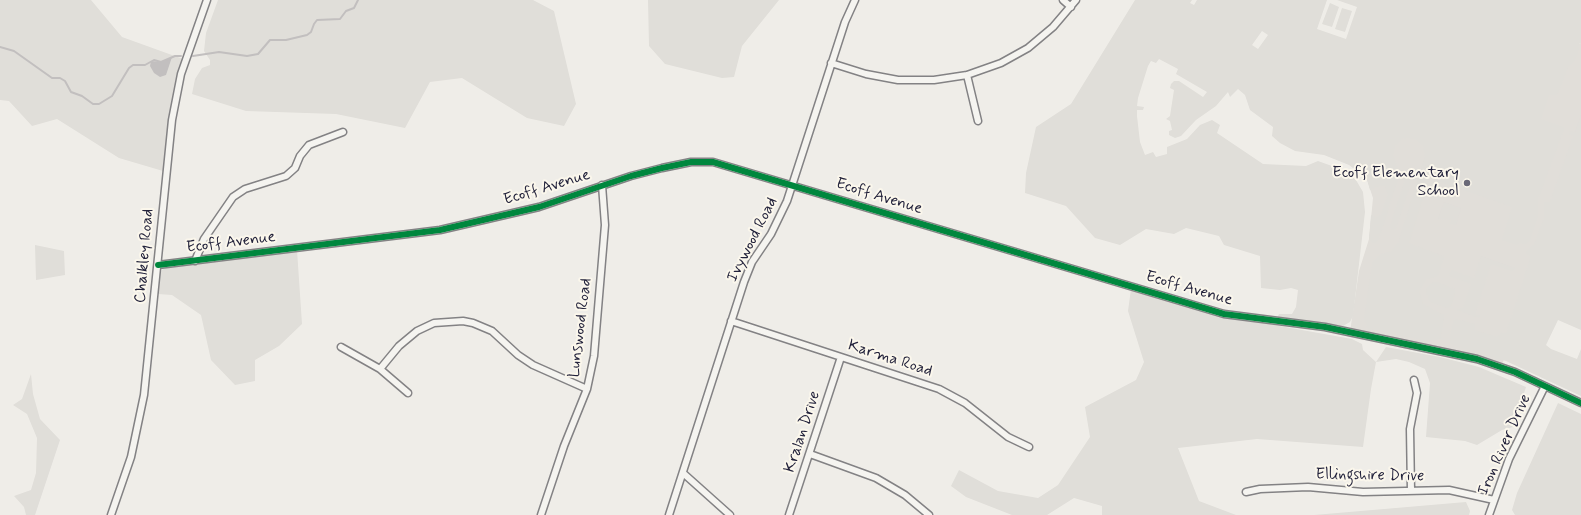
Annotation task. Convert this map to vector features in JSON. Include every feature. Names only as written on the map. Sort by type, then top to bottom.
[{"type":"street","name":"Chalkley Road","points":[[111,515],[131,457],[139,423],[145,385],[172,120],[181,74],[207,0]]},
{"type":"street","name":"Ivywood Road","points":[[669,515],[747,275],[780,218],[793,185],[845,22],[855,0]]},
{"type":"street","points":[[1063,0],[1071,7]]},
{"type":"street","points":[[832,63],[866,74],[898,80],[934,80],[967,75],[1001,63],[1028,48],[1053,27],[1076,0]]},
{"type":"street","points":[[967,75],[978,121]]},
{"type":"street","points":[[195,261],[204,239],[233,197],[245,189],[286,176],[295,168],[300,156],[309,145],[344,132]]},
{"type":"street","name":"Ecoff Avenue","points":[[158,265],[440,230],[539,206],[602,185],[662,168],[703,162],[724,164],[1224,314],[1324,328],[1455,354],[1505,368],[1581,403]]},
{"type":"street","name":"Lunswood Road","points":[[541,515],[564,446],[587,389],[594,356],[605,225],[602,185]]},
{"type":"street","points":[[380,369],[399,346],[417,331],[434,323],[463,321],[473,323],[492,331],[518,355],[533,365],[587,389]]},
{"type":"street","name":"Karma Road","points":[[731,321],[939,389],[965,403],[1008,437],[1029,447]]},
{"type":"street","points":[[341,347],[380,369],[408,393]]},
{"type":"street","name":"Kralan Drive","points":[[789,515],[841,357]]},
{"type":"street","points":[[1411,491],[1410,429],[1417,393],[1414,380]]},
{"type":"street","name":"Iron River Drive","points":[[1489,515],[1509,459],[1545,386]]},
{"type":"street","points":[[810,454],[876,478],[905,495],[929,515]]},
{"type":"street","points":[[683,473],[730,515]]},
{"type":"street","name":"Ellingshire Drive","points":[[1246,492],[1260,489],[1308,487],[1358,492],[1457,491],[1494,500]]},
{"type":"shaded area","points":[[0,0],[91,0],[122,37],[183,59],[171,108],[163,171],[119,158],[57,119],[32,126],[9,101],[0,100]]},
{"type":"shaded area","points":[[218,0],[533,0],[554,11],[576,104],[564,126],[527,118],[462,78],[430,82],[405,128],[336,114],[246,111],[192,94],[195,79],[202,68],[210,65],[210,60],[204,51],[206,33]]},
{"type":"shaded area","points":[[648,0],[779,0],[742,46],[734,77],[722,78],[665,64],[649,46]]},
{"type":"shaded area","points":[[1135,0],[1192,0],[1190,3],[1194,5],[1197,0],[1327,0],[1317,29],[1346,39],[1357,7],[1337,0],[1581,0],[1581,44],[1579,43],[1578,53],[1574,61],[1568,67],[1557,95],[1549,95],[1541,119],[1563,127],[1564,129],[1538,199],[1538,216],[1530,240],[1525,244],[1519,242],[1517,245],[1502,240],[1512,207],[1429,178],[1409,243],[1444,256],[1438,276],[1426,279],[1419,291],[1423,304],[1444,315],[1441,338],[1432,342],[1368,329],[1364,319],[1372,264],[1381,254],[1392,251],[1398,243],[1425,157],[1423,145],[1416,139],[1401,139],[1395,146],[1393,156],[1398,169],[1398,178],[1379,239],[1375,243],[1369,239],[1371,215],[1377,218],[1381,215],[1388,194],[1385,186],[1379,186],[1370,190],[1366,175],[1349,165],[1324,155],[1295,151],[1280,143],[1272,136],[1273,127],[1250,110],[1245,95],[1238,89],[1230,97],[1228,92],[1216,106],[1196,120],[1181,136],[1175,138],[1169,135],[1169,131],[1172,130],[1170,121],[1166,119],[1170,116],[1174,90],[1170,88],[1171,84],[1174,81],[1179,81],[1203,97],[1207,92],[1176,74],[1178,69],[1159,59],[1156,63],[1151,61],[1148,66],[1137,106],[1144,107],[1143,110],[1137,110],[1137,116],[1140,142],[1145,155],[1153,152],[1156,157],[1167,154],[1167,147],[1187,139],[1200,125],[1212,120],[1220,125],[1217,133],[1263,164],[1306,166],[1318,161],[1343,170],[1356,180],[1363,192],[1365,212],[1353,316],[1350,322],[1343,326],[1277,318],[1279,314],[1292,314],[1296,307],[1298,290],[1291,288],[1280,290],[1261,288],[1260,256],[1224,245],[1219,236],[1186,228],[1174,234],[1146,229],[1120,245],[1095,238],[1066,206],[1025,193],[1026,173],[1036,127],[1071,104]],"holes":[[[1262,31],[1268,35],[1258,49],[1252,45]]]},
{"type":"shaded area","name":"Ecoff Elementary School","points":[[1449,0],[1528,19],[1581,44],[1581,144],[1502,365],[1350,332],[1359,271],[1369,239],[1373,198],[1366,177],[1379,115]]},
{"type":"shaded area","points":[[1330,3],[1339,7],[1332,27],[1322,24]]},
{"type":"shaded area","points":[[1342,8],[1352,11],[1345,32],[1335,29]]},
{"type":"shaded area","points":[[172,57],[166,75],[160,77],[154,73],[150,66],[151,61],[161,62]]},
{"type":"shaded area","points":[[1581,115],[1581,330],[1558,320],[1546,345],[1551,349],[1577,359],[1581,349],[1581,396],[1506,361],[1454,346],[1450,342],[1450,336],[1453,321],[1457,319],[1475,324],[1475,330],[1498,337],[1501,332],[1506,334],[1531,256],[1526,252],[1534,245],[1544,218],[1544,202],[1550,202],[1573,136],[1569,134],[1570,131],[1575,132]]},
{"type":"shaded area","points":[[1410,172],[1413,176],[1396,228],[1392,230],[1390,226],[1407,174]]},
{"type":"shaded area","points":[[1444,202],[1461,208],[1456,225],[1450,223],[1451,220],[1438,219]]},
{"type":"shaded area","points":[[35,245],[64,251],[65,275],[36,280]]},
{"type":"shaded area","points":[[297,250],[302,324],[279,346],[255,360],[255,381],[235,385],[211,360],[201,315],[172,295],[158,294],[160,274],[162,270],[168,267]]},
{"type":"shaded area","points":[[1481,256],[1515,268],[1512,271],[1491,264],[1475,314],[1480,316],[1478,318],[1457,310],[1463,308],[1471,284],[1449,276],[1451,270],[1474,278]]},
{"type":"shaded area","points":[[1433,282],[1437,282],[1455,289],[1451,306],[1447,308],[1431,302],[1428,299],[1426,290]]},
{"type":"shaded area","points":[[1131,289],[1224,316],[1352,339],[1362,344],[1363,350],[1376,362],[1363,447],[1257,439],[1178,448],[1199,501],[1236,515],[1102,515],[1102,506],[1074,498],[1047,515],[1012,515],[966,497],[951,486],[959,470],[998,491],[1038,498],[1058,485],[1090,437],[1085,407],[1136,380],[1144,362],[1128,311]]},
{"type":"shaded area","points":[[1386,347],[1440,357],[1479,367],[1526,387],[1513,427],[1502,430],[1477,445],[1465,441],[1426,437],[1430,383],[1425,369],[1409,362],[1396,359],[1376,362]]},
{"type":"shaded area","points":[[31,374],[33,394],[40,419],[60,440],[35,515],[26,515],[24,507],[14,496],[31,490],[36,473],[37,438],[27,414],[13,405],[22,399]]},
{"type":"shaded area","points":[[1558,403],[1581,414],[1581,515],[1515,515],[1512,510],[1517,493]]},
{"type":"shaded area","points":[[1466,502],[1470,511],[1469,515],[1314,515]]},
{"type":"waterway","points":[[193,56],[219,52],[247,56],[258,54],[270,40],[286,40],[307,35],[311,32],[317,20],[340,19],[346,11],[354,8],[358,0]]},
{"type":"waterway","points":[[0,47],[14,51],[52,78],[60,78],[65,81],[71,92],[82,96],[93,104],[99,104],[112,96],[129,68],[133,65],[145,65],[154,60],[161,62],[175,56],[181,56]]},
{"type":"cycle path","points":[[158,265],[440,230],[539,207],[631,176],[662,168],[691,162],[713,162],[1224,314],[1325,327],[1477,359],[1515,372],[1581,403]]},
{"type":"place","name":"Ecoff Elementary School","points":[[1467,183]]}]
